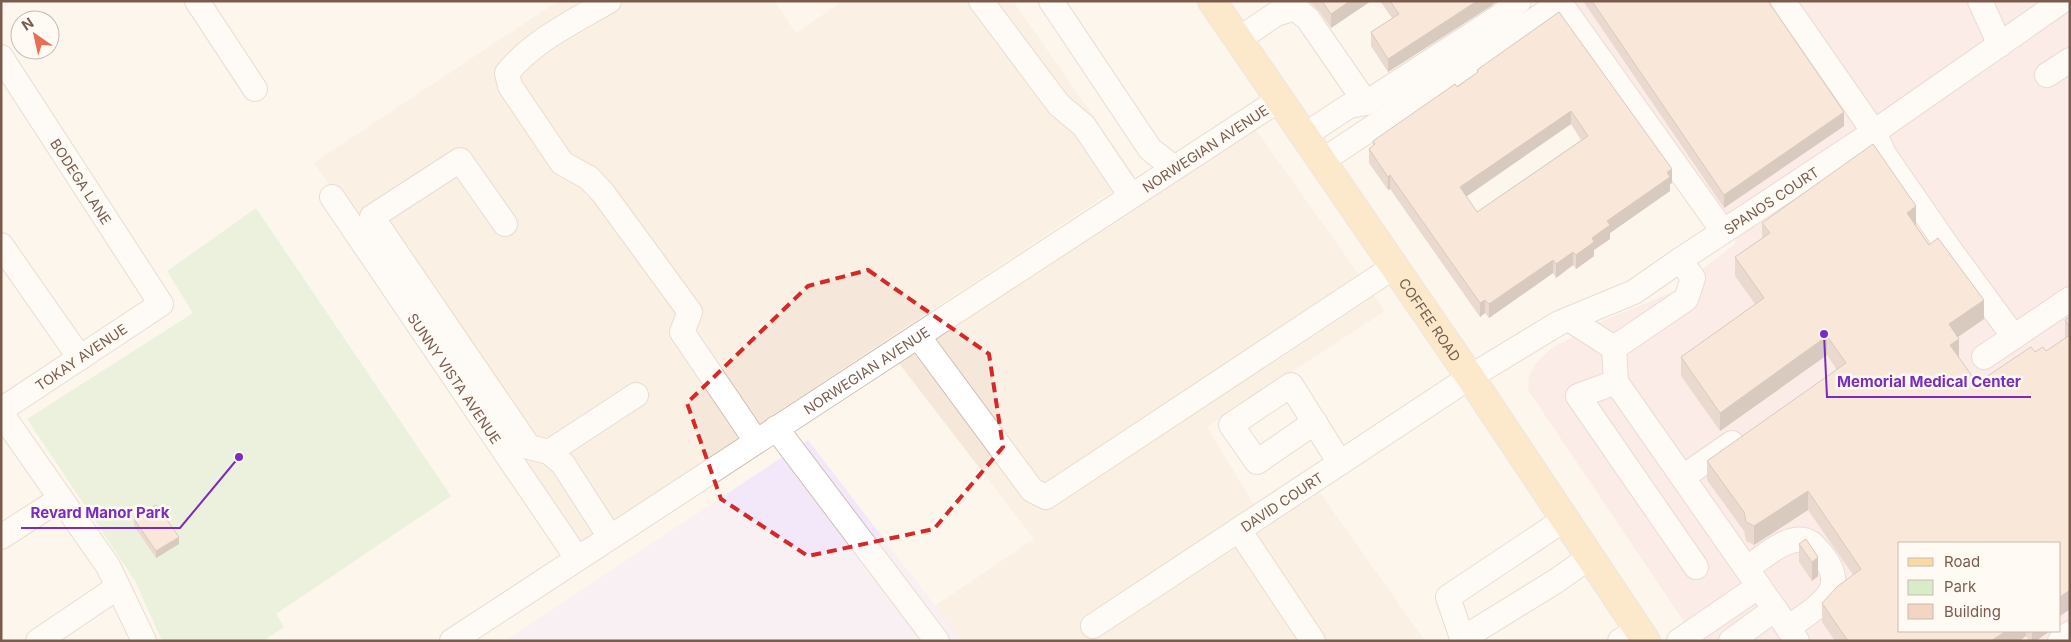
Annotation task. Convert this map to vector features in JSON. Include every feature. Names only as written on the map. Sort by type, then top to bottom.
[{"type":"main road","name":"COFFEE ROAD","points":[[1215,2],[1590,557],[1635,637]]},
{"type":"street","points":[[197,1],[255,89]]},
{"type":"street","points":[[609,1],[553,34],[521,56],[508,73],[510,86],[562,164],[589,178],[603,193],[690,312],[682,332],[756,441]]},
{"type":"street","points":[[981,1],[1059,106],[1084,126],[1131,196]]},
{"type":"street","points":[[1051,1],[1150,149],[1174,168]]},
{"type":"street","points":[[1305,136],[1349,106],[1366,103],[1499,17],[1519,1]]},
{"type":"street","points":[[1783,1],[1874,132],[1884,154],[1948,247],[2014,337]]},
{"type":"street","points":[[1980,1],[2000,45]]},
{"type":"street","points":[[1322,162],[1560,3],[1724,231]]},
{"type":"street","name":"SPANOS COURT","points":[[1470,377],[1559,323],[1634,292],[1874,132],[2000,45],[2048,6]]},
{"type":"street","points":[[1239,39],[1276,14],[1295,8],[1308,19],[1366,103]]},
{"type":"street","name":"BODEGA LANE","points":[[1,57],[161,304]]},
{"type":"street","points":[[2047,76],[2070,60]]},
{"type":"street","name":"NORWEGIAN AVENUE","points":[[452,641],[1280,99]]},
{"type":"street","points":[[504,224],[460,160],[372,217],[529,447],[549,452],[563,464],[610,537]]},
{"type":"street","name":"SUNNY VISTA AVENUE","points":[[332,197],[577,558]]},
{"type":"street","points":[[1,246],[80,358]]},
{"type":"street","points":[[1614,348],[1686,299],[1693,278],[1680,260]]},
{"type":"street","points":[[918,336],[1032,490],[1046,496],[1394,266]]},
{"type":"street","points":[[1984,357],[2070,299]]},
{"type":"street","name":"TOKAY AVENUE","points":[[1,412],[161,304]]},
{"type":"street","points":[[1569,320],[1614,348]]},
{"type":"street","points":[[1614,348],[1616,382],[1787,626]]},
{"type":"street","name":"DAVID COURT","points":[[1093,626],[1470,377]]},
{"type":"street","points":[[1616,382],[1578,396],[1696,567]]},
{"type":"street","points":[[549,452],[636,395]]},
{"type":"street","points":[[1,412],[108,566],[144,641]]},
{"type":"street","points":[[1315,422],[1340,463]]},
{"type":"street","points":[[776,428],[937,641]]},
{"type":"street","points":[[1682,477],[1732,443]]},
{"type":"street","points":[[1,537],[60,498]]},
{"type":"street","points":[[1564,519],[1448,597],[1462,640],[1556,581],[1590,557]]},
{"type":"street","points":[[1239,530],[1313,641]]},
{"type":"street","points":[[1679,641],[1753,577],[1783,545],[1796,539],[1807,540],[1811,543],[1831,569],[1834,582],[1829,595],[1823,602],[1787,626],[1731,641]]},
{"type":"street","points":[[38,641],[118,587]]},
{"type":"street","points":[[2060,641],[2070,633]]},
{"type":"highlighted area","points":[[868,270],[989,354],[1003,447],[934,529],[808,556],[721,499],[687,403],[808,286]]},
{"type":"shaded area","points":[[558,1],[774,1],[796,33],[843,1],[1013,1],[1135,176],[579,543],[314,163]]},
{"type":"shaded area","points":[[1572,1],[2070,1],[2070,641],[1697,641],[1528,390],[1529,376],[1537,362],[1552,348],[1604,320],[1673,292],[1736,243]]},
{"type":"shaded area","points":[[1256,130],[1385,311],[1207,427],[1267,526],[1318,490],[1425,641],[962,641],[935,606],[1034,539],[898,362]]},
{"type":"shaded area","points":[[808,440],[962,641],[505,641]]},
{"type":"green space","points":[[256,208],[451,496],[276,614],[284,627],[263,641],[162,641],[135,581],[27,419],[193,313],[167,271]]},
{"type":"building","points":[[1322,1],[1350,1],[1331,14]]},
{"type":"building","points":[[1390,1],[1477,1],[1388,59],[1371,32],[1399,14]]},
{"type":"building","points":[[1592,1],[1768,1],[1844,112],[1724,195]]},
{"type":"building","points":[[1559,12],[1672,169],[1667,172],[1670,177],[1607,221],[1610,225],[1592,238],[1594,242],[1576,255],[1573,252],[1556,264],[1553,260],[1489,304],[1485,300],[1480,303],[1390,175],[1388,177],[1369,149],[1375,144],[1373,141],[1455,84],[1457,87],[1478,72],[1477,70]],"holes":[[[1571,111],[1588,136],[1477,212],[1460,187]]]},
{"type":"building","points":[[1873,144],[1916,206],[1907,213],[1929,245],[1938,238],[1984,300],[1949,324],[1959,339],[1950,345],[1977,383],[2031,347],[2035,352],[2043,347],[2046,351],[2070,335],[2070,590],[2061,596],[2061,542],[1898,542],[1898,632],[2004,632],[1991,641],[1848,641],[1822,603],[1838,586],[1861,569],[1808,491],[1754,526],[1746,522],[1744,512],[1707,461],[1846,363],[1827,336],[1720,413],[1681,357],[1764,298],[1735,257],[1770,233],[1762,223]]},
{"type":"building","points":[[2070,317],[2070,327],[2065,320]]},
{"type":"building","points":[[156,505],[179,537],[156,551],[134,519]]},
{"type":"building","points":[[1806,539],[1818,557],[1812,562],[1799,544]]},
{"type":"place","name":"Memorial Medical Center","points":[[1824,334]]},
{"type":"place","name":"Revard Manor Park","points":[[239,457]]}]
